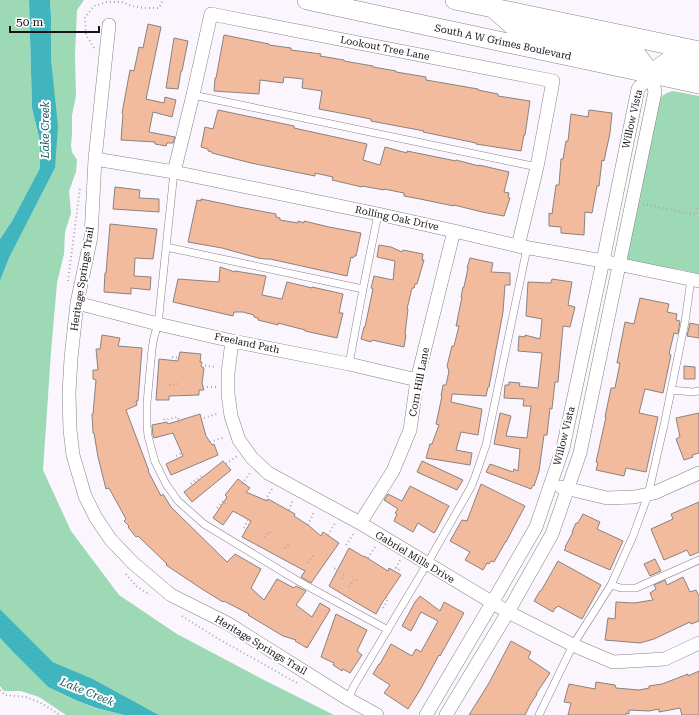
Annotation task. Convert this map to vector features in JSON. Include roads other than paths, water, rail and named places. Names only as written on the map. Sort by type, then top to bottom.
[{"type":"main road","name":"South A W Grimes Boulevard","points":[[306,0],[699,84]]},
{"type":"main road","points":[[367,0],[372,1],[404,21]]},
{"type":"main road","points":[[455,0],[699,51]]},
{"type":"main road","points":[[493,8],[516,28],[635,53],[651,74],[669,61],[699,67]]},
{"type":"street","name":"Lookout Tree Lane","points":[[174,172],[211,14],[553,81],[522,247]]},
{"type":"street","name":"Heritage Springs Trail","points":[[109,25],[95,158],[91,237],[77,303],[70,365],[70,430],[74,455],[85,496],[96,518],[112,540],[133,563],[171,595],[227,623],[348,699],[377,715]]},
{"type":"street","name":"Willow Vista","points":[[426,715],[536,527],[563,448],[638,87],[651,74]]},
{"type":"street","name":"Willow Vista","points":[[446,715],[508,612],[552,534],[580,453],[655,92],[651,74]]},
{"type":"street","name":"Rolling Oak Drive","points":[[95,158],[174,172],[378,214],[454,230],[522,247],[620,264],[695,280]]},
{"type":"street","name":"Corn Hill Lane","points":[[357,528],[393,470],[410,430],[417,380],[454,230]]},
{"type":"street","name":"Freeland Path","points":[[77,303],[232,341],[349,364],[417,380]]},
{"type":"street","name":"Gabriel Mills Drive","points":[[232,341],[228,373],[228,394],[231,416],[239,440],[252,458],[268,473],[357,528],[427,564],[508,612],[573,645],[613,662],[665,659],[699,643]]},
{"type":"street","points":[[550,485],[607,498],[634,497],[654,493],[699,473]]},
{"type":"lane","points":[[193,95],[537,168]]},
{"type":"lane","points":[[174,172],[158,324],[154,337],[147,410],[147,430],[155,462],[166,484],[178,501],[205,524],[298,581],[388,630]]},
{"type":"lane","points":[[349,364],[378,214]]},
{"type":"lane","points":[[166,247],[363,289]]},
{"type":"lane","points":[[348,699],[354,686],[471,487],[486,445],[522,247]]},
{"type":"lane","points":[[539,715],[573,645],[611,585],[633,536],[648,494],[695,280]]},
{"type":"lane","points":[[671,390],[693,392],[699,391]]},
{"type":"lane","points":[[611,585],[621,588],[636,588],[699,560]]},
{"type":"water","name":"Lake Creek","points":[[29,0],[50,0],[51,60],[58,126],[55,168],[9,258],[0,281],[0,239],[12,221],[40,168],[40,141],[32,108]]},
{"type":"water","name":"Lake Creek","points":[[0,609],[53,662],[93,679],[159,715],[124,715],[96,708],[48,687],[0,638]]}]
